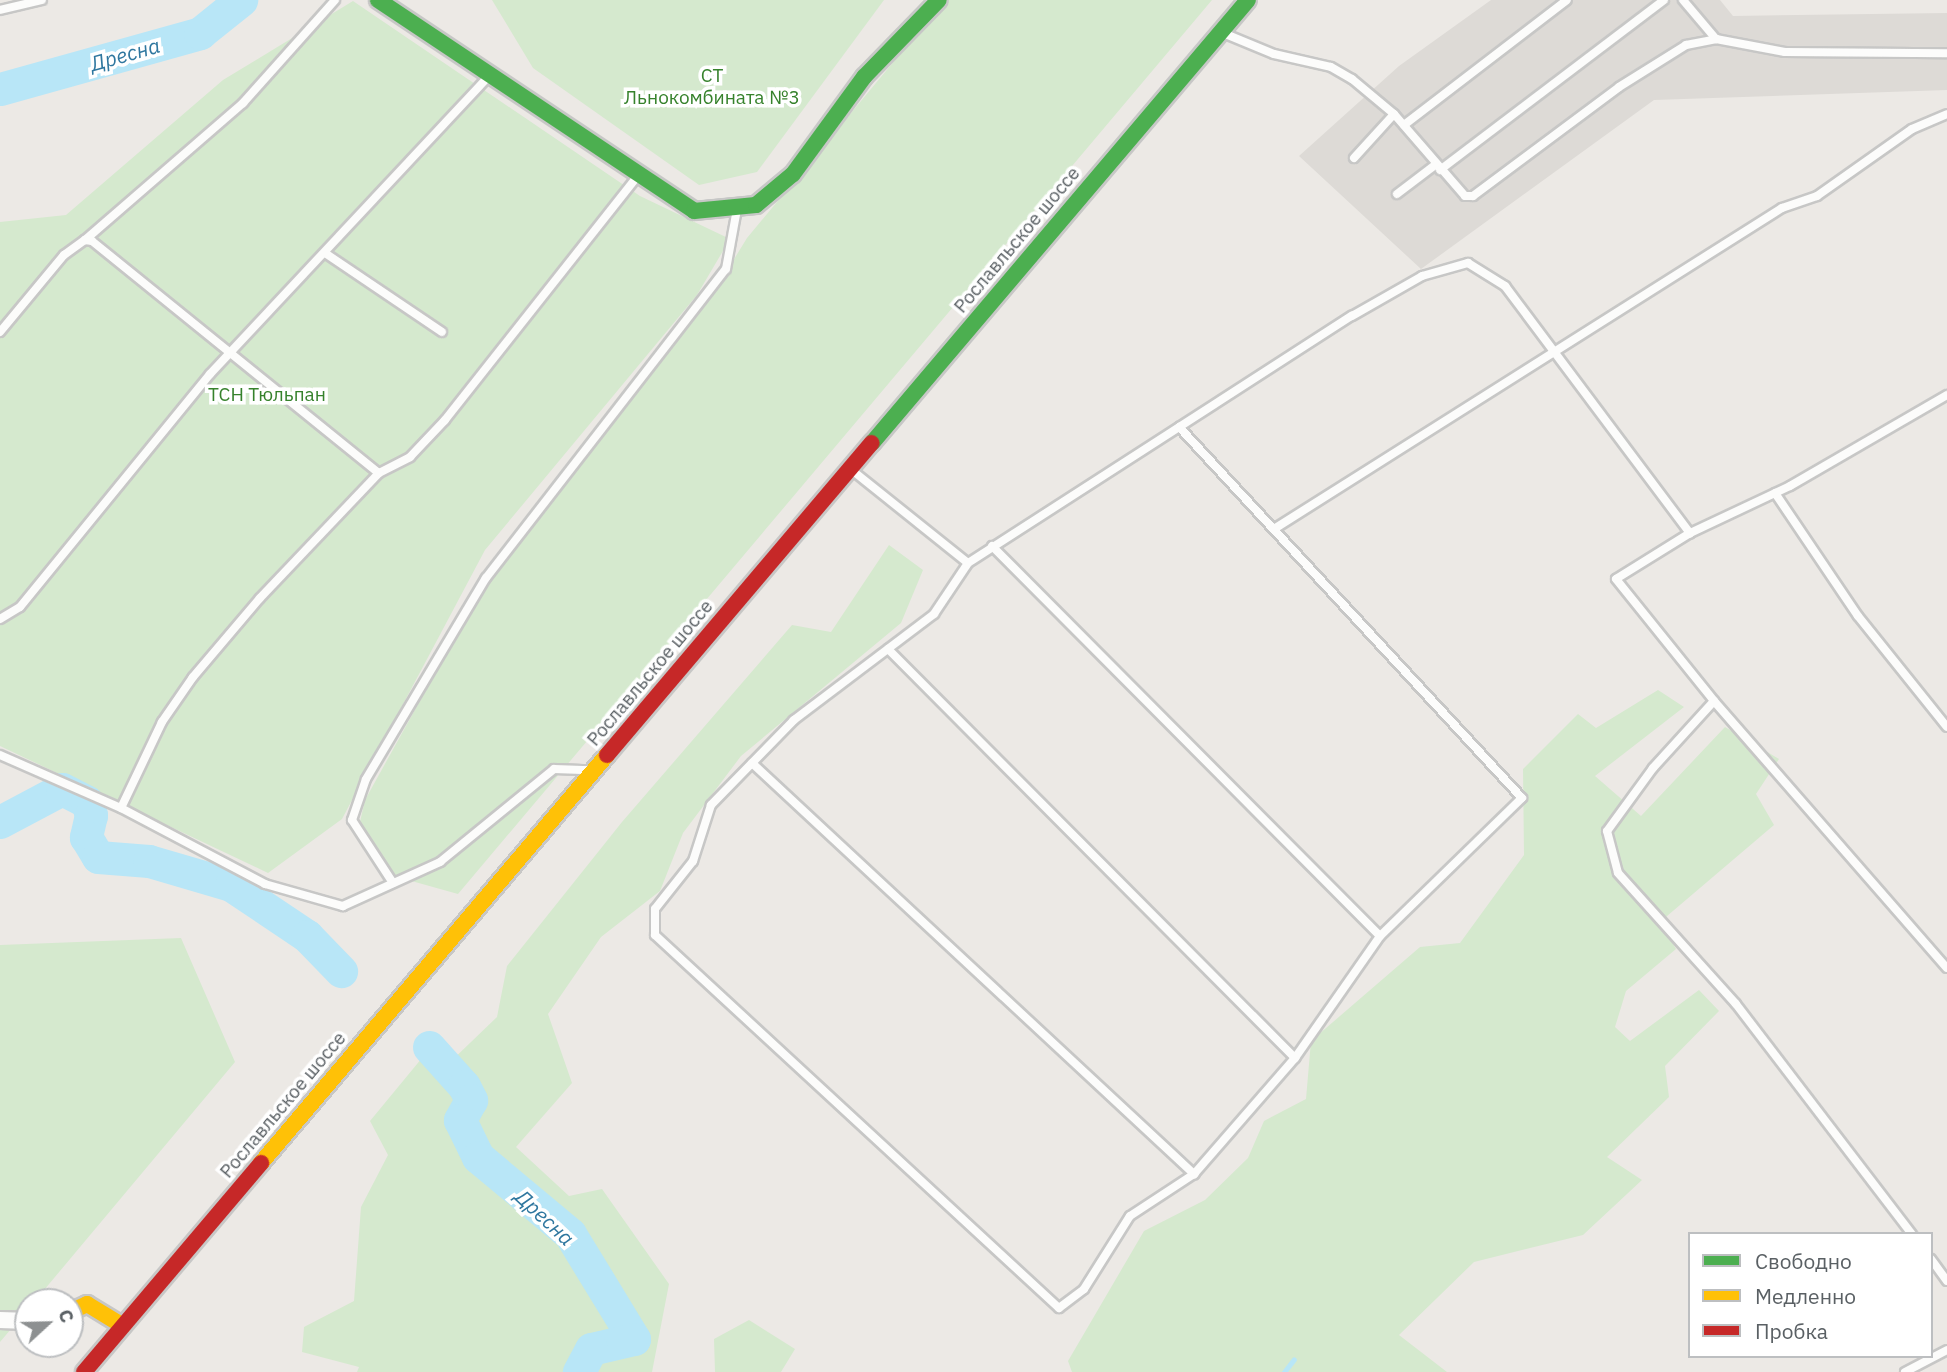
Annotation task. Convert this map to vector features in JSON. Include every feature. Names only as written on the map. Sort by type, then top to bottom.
[{"type":"main road","points":[[378,0],[491,74],[637,177],[694,211],[756,205],[793,174],[864,77],[939,0]]},
{"type":"main road","name":"Рославльское шоссе","points":[[84,1372],[1248,0]]},
{"type":"main road","points":[[84,1305],[87,1304],[123,1326]]},
{"type":"lane","points":[[0,10],[42,0]]},
{"type":"lane","points":[[0,332],[64,255],[85,240],[243,103],[335,0]]},
{"type":"lane","points":[[1404,125],[1567,0]]},
{"type":"lane","points":[[1397,194],[1664,0]]},
{"type":"lane","points":[[1683,0],[1716,39]]},
{"type":"lane","points":[[1220,32],[1274,54],[1331,67],[1352,79],[1394,114],[1458,194],[1473,196],[1619,87],[1686,46],[1716,39],[1785,52],[1947,53]]},
{"type":"lane","points":[[0,619],[20,607],[158,434],[491,74]]},
{"type":"lane","points":[[1354,158],[1394,114]]},
{"type":"lane","points":[[1274,529],[1782,208],[1817,196],[1912,129],[1947,114]]},
{"type":"lane","points":[[121,808],[162,722],[193,677],[260,598],[379,473],[410,457],[445,420],[637,177]]},
{"type":"lane","points":[[393,883],[352,820],[366,779],[486,578],[726,269],[737,207]]},
{"type":"lane","points":[[85,240],[105,248],[229,356],[379,473]]},
{"type":"lane","points":[[325,253],[348,265],[424,325],[442,332]]},
{"type":"lane","points":[[1179,427],[1522,798],[1380,936],[1295,1058],[1194,1174],[1130,1216],[1084,1289],[1059,1308],[655,935],[655,909],[693,861],[711,805],[794,720],[934,614],[968,562],[1179,427],[1422,276],[1468,263],[1505,286],[1690,533]]},
{"type":"lane","points":[[1947,395],[1775,493],[1690,533],[1616,579],[1714,701],[1947,968]]},
{"type":"lane","points":[[851,469],[968,562]]},
{"type":"lane","points":[[1775,493],[1858,616],[1947,727]]},
{"type":"lane","points":[[992,546],[1380,936]]},
{"type":"lane","points":[[888,649],[1295,1058]]},
{"type":"lane","points":[[1714,701],[1654,768],[1607,831],[1618,873],[1735,1004],[1910,1232]]},
{"type":"lane","points":[[0,755],[121,808],[265,884],[343,906],[440,862],[554,769],[595,770]]},
{"type":"lane","points":[[752,763],[1194,1174]]},
{"type":"lane","points":[[1933,1262],[1947,1280]]},
{"type":"lane","points":[[1905,1372],[1932,1358]]},
{"type":"shaded area","points":[[1491,0],[1720,0],[1733,16],[1947,13],[1947,90],[1654,100],[1421,269],[1299,156],[1399,66]]},
{"type":"green space","name":"СТ Льнокомбината №3","points":[[492,0],[884,0],[757,172],[699,185],[533,68]]},
{"type":"green space","points":[[945,0],[1212,0],[458,894],[383,873],[359,826],[365,800],[499,558],[709,300],[747,238]]},
{"type":"green space","name":"ТСН Тюльпан","points":[[353,1],[640,196],[730,239],[697,295],[485,550],[342,819],[268,873],[0,746],[0,222],[66,215],[223,80]]},
{"type":"green space","points":[[889,545],[923,570],[901,623],[741,756],[683,833],[660,891],[601,937],[548,1014],[572,1083],[516,1147],[569,1196],[602,1189],[669,1284],[652,1372],[357,1372],[359,1367],[302,1352],[304,1327],[354,1301],[361,1207],[388,1155],[370,1121],[422,1058],[445,1067],[497,1017],[507,966],[622,822],[792,625],[831,632]]},
{"type":"green space","points":[[1658,690],[1684,707],[1595,776],[1641,816],[1725,727],[1779,759],[1756,794],[1774,825],[1660,922],[1676,949],[1626,991],[1615,1027],[1630,1041],[1699,990],[1719,1011],[1665,1066],[1669,1097],[1607,1157],[1642,1180],[1583,1235],[1474,1262],[1399,1335],[1447,1372],[1072,1372],[1068,1361],[1144,1231],[1205,1200],[1248,1158],[1264,1121],[1306,1099],[1311,1041],[1420,947],[1460,943],[1524,855],[1523,769],[1578,714],[1596,728]]},
{"type":"green space","points":[[181,938],[235,1062],[46,1288],[14,1288],[14,1326],[0,1342],[0,945]]},
{"type":"green space","points":[[749,1320],[795,1349],[781,1372],[715,1372],[714,1339]]},
{"type":"waterway","name":"Дресна","points":[[0,89],[200,33],[241,0]]},
{"type":"waterway","name":"Дресна","points":[[0,822],[62,789],[87,802],[91,815],[86,837],[98,857],[149,861],[231,885],[307,936],[341,971]]},
{"type":"waterway","name":"Дресна","points":[[429,1047],[464,1086],[471,1100],[460,1120],[478,1157],[570,1234],[634,1339],[591,1349],[579,1372]]},
{"type":"waterway","points":[[1284,1372],[1294,1359]]},
{"type":"traffic: fast","points":[[378,0],[694,211],[756,205],[793,174],[864,77],[939,0]]},
{"type":"traffic: fast","points":[[872,443],[1248,0]]},
{"type":"traffic: slow","points":[[261,1163],[607,755]]},
{"type":"traffic: slow","points":[[84,1305],[87,1304],[123,1326]]},
{"type":"traffic: jam","points":[[607,755],[872,443]]},
{"type":"traffic: jam","points":[[84,1372],[261,1163]]}]
